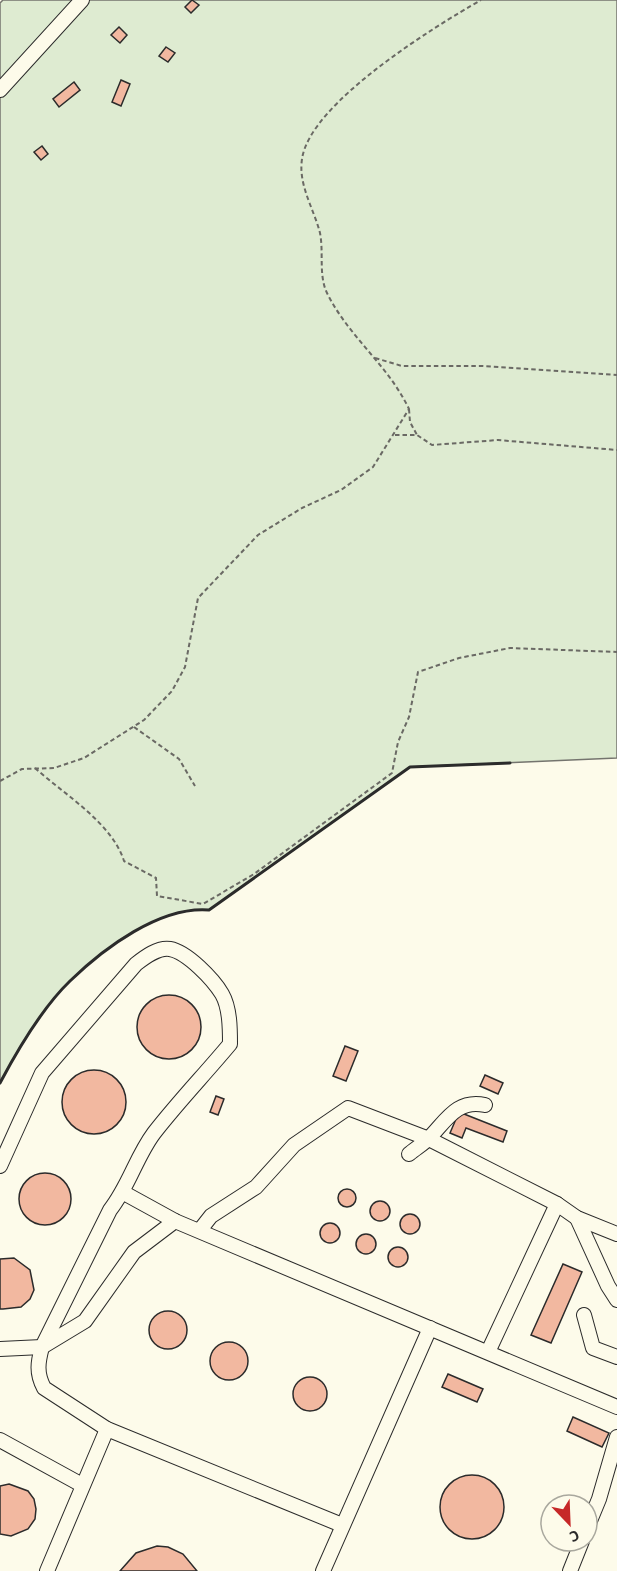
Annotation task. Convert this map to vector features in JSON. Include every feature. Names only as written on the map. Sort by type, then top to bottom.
[{"type":"lane","points":[[0,90],[82,0]]},
{"type":"lane","points":[[0,1166],[42,1073],[136,964],[151,953],[169,949],[189,957],[223,995],[230,1024],[230,1044],[153,1134],[128,1178],[124,1193],[110,1210],[42,1347],[37,1364],[39,1379],[44,1388],[107,1429],[342,1525]]},
{"type":"lane","points":[[409,1154],[429,1138],[454,1109],[475,1103],[485,1105]]},
{"type":"lane","points":[[200,1230],[211,1216],[256,1187],[294,1145],[348,1108],[429,1138],[557,1204],[577,1218],[617,1234]]},
{"type":"lane","points":[[124,1193],[175,1221],[617,1407]]},
{"type":"lane","points":[[488,1352],[557,1204]]},
{"type":"lane","points":[[577,1218],[608,1286],[617,1300]]},
{"type":"lane","points":[[0,1349],[42,1347],[85,1321],[134,1252],[175,1221]]},
{"type":"lane","points":[[584,1315],[593,1348],[617,1357]]},
{"type":"lane","points":[[323,1571],[430,1328]]},
{"type":"lane","points":[[47,1571],[107,1429]]},
{"type":"lane","points":[[599,1499],[617,1437]]},
{"type":"lane","points":[[0,1440],[82,1485]]},
{"type":"lane","points":[[570,1571],[577,1553]]},
{"type":"path","points":[[482,0],[394,57],[334,105],[308,135],[301,160],[304,186],[323,248],[322,276],[326,292],[373,357],[386,369],[409,410],[410,422],[417,435],[432,445],[498,440],[617,450]]},
{"type":"path","points":[[373,357],[402,366],[483,366],[617,375]]},
{"type":"path","points":[[0,781],[22,768],[54,768],[84,758],[134,727],[172,691],[185,667],[198,598],[224,568],[258,535],[302,508],[341,490],[373,467],[409,410]]},
{"type":"path","points":[[395,435],[417,435]]},
{"type":"path","points":[[35,768],[106,828],[119,845],[124,861],[156,878],[157,896],[203,904],[254,874],[392,773],[398,742],[409,717],[418,672],[459,658],[510,648],[617,652]]},
{"type":"path","points":[[134,727],[179,759],[195,786]]},
{"type":"green space","points":[[3,0],[617,0],[617,758],[410,767],[209,910],[171,915],[152,922],[99,955],[70,981],[40,1016],[0,1083],[0,3]]},
{"type":"building","points":[[192,0],[199,5],[191,13],[185,7]]},
{"type":"building","points":[[119,27],[127,35],[120,43],[111,35]]},
{"type":"building","points":[[166,47],[175,53],[168,62],[159,56]]},
{"type":"building","points":[[121,80],[130,84],[121,106],[112,102]]},
{"type":"building","points":[[74,82],[80,90],[59,107],[53,99]]},
{"type":"building","points":[[42,146],[48,154],[41,160],[34,152]]},
{"type":"building","points":[[169,995],[181,997],[192,1004],[199,1015],[201,1027],[199,1039],[192,1050],[181,1057],[169,1059],[157,1057],[146,1050],[139,1039],[137,1027],[139,1015],[146,1004],[157,997]]},
{"type":"building","points":[[345,1046],[358,1051],[346,1081],[333,1076]]},
{"type":"building","points":[[94,1070],[106,1072],[117,1079],[124,1090],[126,1102],[124,1114],[117,1125],[106,1132],[94,1134],[82,1132],[71,1125],[64,1114],[62,1102],[64,1090],[71,1079],[82,1072]]},
{"type":"building","points":[[485,1075],[503,1083],[498,1094],[480,1086]]},
{"type":"building","points":[[216,1096],[224,1099],[218,1115],[210,1112]]},
{"type":"building","points":[[459,1112],[507,1131],[503,1142],[466,1128],[462,1138],[450,1133]]},
{"type":"building","points":[[40,1173],[50,1173],[59,1177],[67,1185],[71,1199],[67,1213],[59,1221],[50,1225],[40,1225],[31,1221],[23,1213],[19,1204],[19,1194],[23,1185],[31,1177]]},
{"type":"building","points":[[343,1189],[351,1189],[356,1194],[354,1205],[343,1207],[338,1202],[338,1194]]},
{"type":"building","points":[[376,1201],[384,1201],[390,1207],[390,1215],[384,1221],[376,1221],[370,1215],[370,1207]]},
{"type":"building","points":[[406,1214],[414,1214],[420,1220],[420,1228],[414,1234],[406,1234],[400,1228],[400,1220]]},
{"type":"building","points":[[326,1223],[334,1223],[340,1229],[340,1237],[334,1243],[326,1243],[320,1237],[320,1229]]},
{"type":"building","points":[[362,1234],[370,1234],[376,1240],[376,1248],[370,1254],[362,1254],[356,1248],[356,1240]]},
{"type":"building","points":[[394,1247],[402,1247],[408,1253],[408,1261],[402,1267],[394,1267],[388,1261],[388,1253]]},
{"type":"building","points":[[14,1258],[30,1270],[34,1290],[30,1299],[21,1307],[0,1309],[0,1259]]},
{"type":"building","points":[[563,1264],[582,1272],[551,1343],[531,1335]]},
{"type":"building","points":[[168,1311],[182,1316],[187,1330],[182,1344],[168,1349],[154,1344],[149,1330],[154,1316]]},
{"type":"building","points":[[229,1342],[243,1347],[248,1361],[243,1375],[229,1380],[215,1375],[210,1361],[215,1347]]},
{"type":"building","points":[[448,1374],[483,1389],[477,1402],[442,1387]]},
{"type":"building","points":[[310,1377],[322,1382],[327,1394],[322,1406],[310,1411],[298,1406],[293,1394],[298,1382]]},
{"type":"building","points":[[573,1417],[609,1433],[602,1447],[567,1431]]},
{"type":"building","points":[[472,1475],[484,1477],[495,1484],[502,1495],[504,1507],[502,1519],[495,1530],[484,1537],[472,1539],[460,1537],[449,1530],[442,1519],[440,1507],[442,1495],[449,1484],[460,1477]]},
{"type":"building","points":[[9,1484],[28,1491],[34,1499],[36,1509],[35,1519],[28,1529],[11,1536],[0,1534],[0,1486]]},
{"type":"building","points":[[157,1546],[168,1547],[183,1554],[197,1571],[120,1571],[136,1553]]},
{"type":"wall","points":[[0,1083],[31,1029],[50,1004],[84,968],[116,943],[152,922],[171,915],[209,910],[410,767],[510,763]]}]
